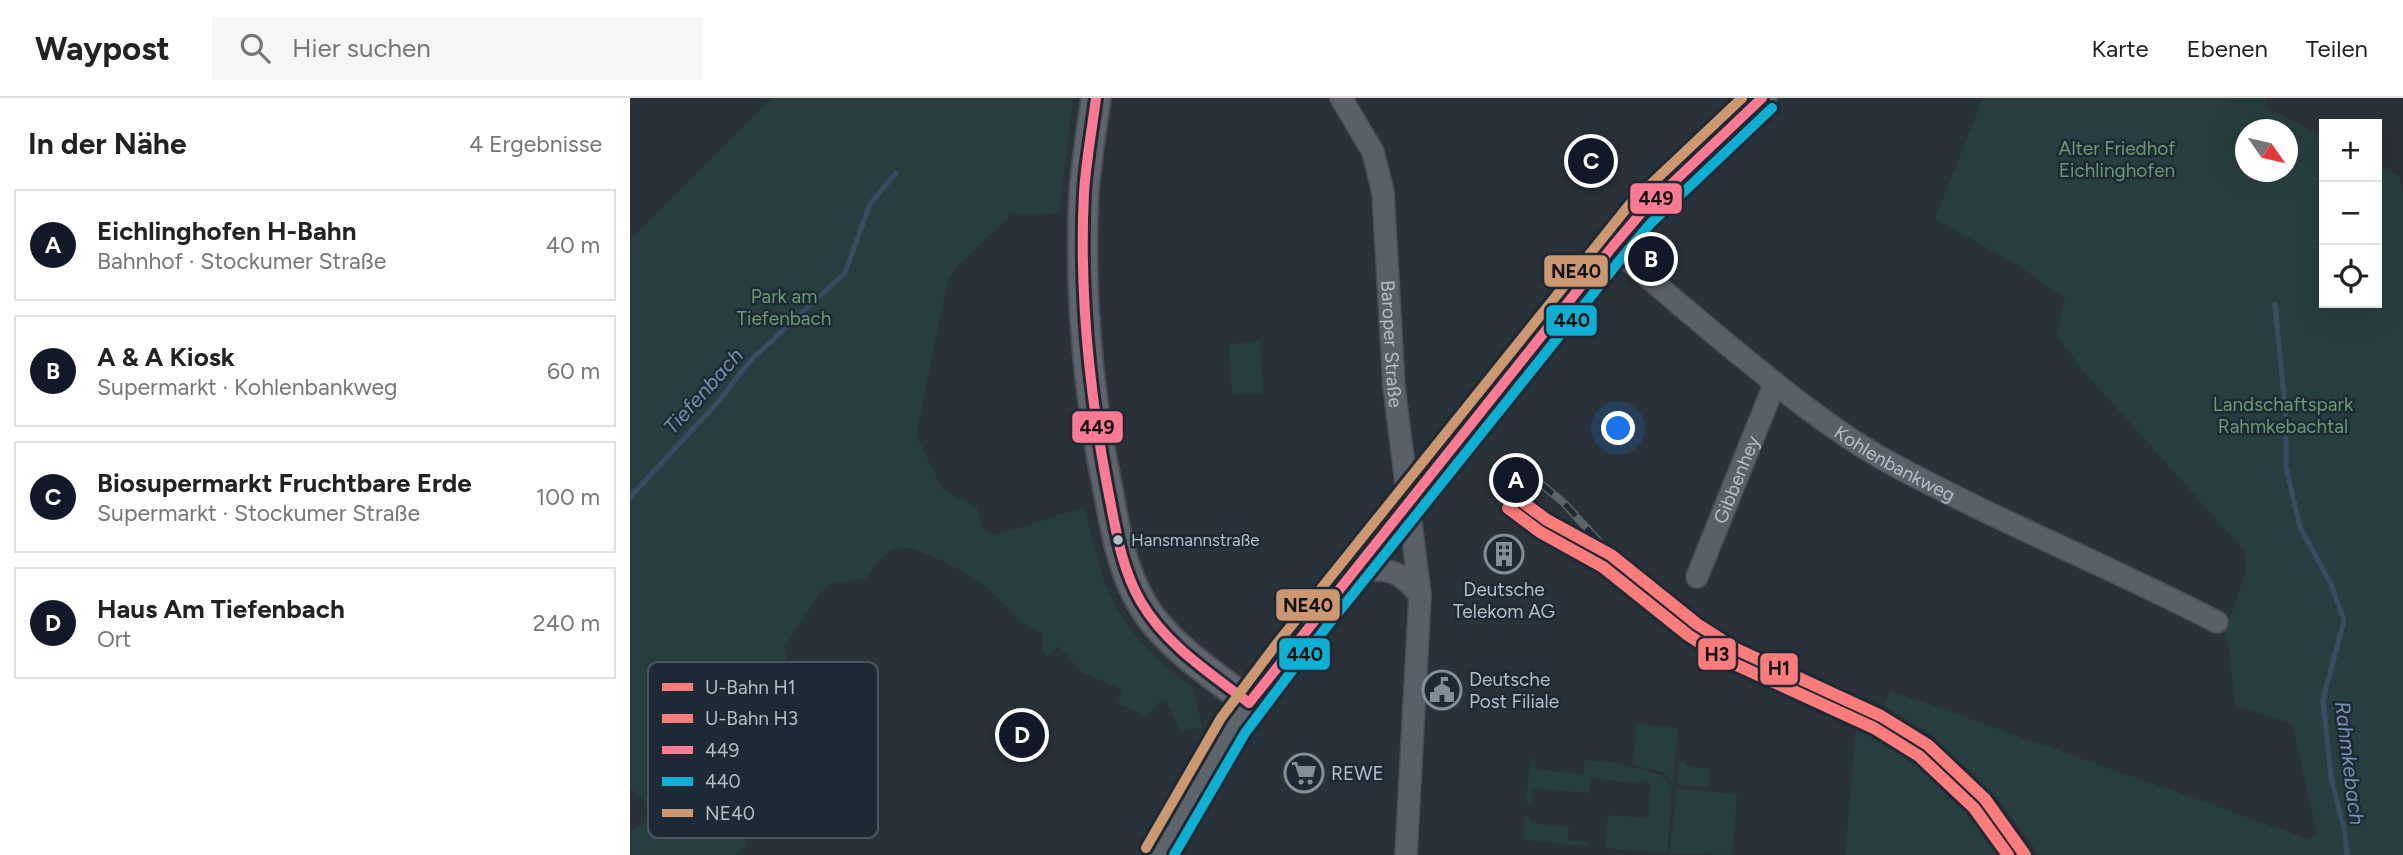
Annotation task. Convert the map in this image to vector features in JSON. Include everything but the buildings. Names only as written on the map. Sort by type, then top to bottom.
[{"type":"main road","points":[[1096,98],[1084,190],[1082,251],[1095,414],[1119,549],[1130,580],[1162,632],[1249,703]]},
{"type":"main road","points":[[1157,855],[1204,772],[1249,703],[1353,571],[1641,213],[1762,98]]},
{"type":"street","name":"Baroper Straße","points":[[1342,98],[1373,152],[1383,192],[1394,387],[1420,595],[1406,855]]},
{"type":"street","name":"Kohlenbankweg","points":[[1613,246],[1776,383],[1882,458],[1955,497],[2149,587],[2217,622]]},
{"type":"street","name":"Gibbenhey","points":[[1697,577],[1776,383]]},
{"type":"street","points":[[1353,571],[1389,570],[1408,580],[1420,595]]},
{"type":"green space","name":"Park am Tiefenbach","points":[[772,98],[1073,98],[1059,213],[1011,215],[955,268],[947,284],[916,435],[942,489],[977,508],[982,528],[997,535],[1084,507],[1101,571],[1111,597],[1140,641],[1193,687],[1202,727],[1180,732],[1168,705],[1155,700],[1159,703],[1147,716],[1118,704],[1123,690],[1081,672],[1059,646],[1047,656],[1042,650],[1043,634],[1024,623],[987,587],[946,562],[911,548],[892,549],[877,561],[867,578],[831,584],[820,593],[784,648],[788,662],[648,662],[648,804],[630,788],[630,240]]},
{"type":"green space","name":"Landschaftspark Rahmkebachtal","points":[[1983,98],[2267,98],[2266,107],[2289,119],[2235,119],[2235,182],[2298,182],[2298,124],[2319,134],[2319,308],[2382,308],[2382,168],[2399,176],[2403,194],[2403,855],[2040,855],[1993,793],[1933,737],[1884,705],[1891,691],[2311,840],[2317,833],[2292,724],[2235,705],[2225,634],[2246,570],[2244,550],[2079,366],[2057,334],[2065,299],[2021,267],[1935,219]]},
{"type":"green space","points":[[1260,342],[1263,393],[1232,395],[1229,344]]},
{"type":"green space","points":[[1511,392],[1517,397],[1473,452],[1468,448]]},
{"type":"green space","points":[[1857,719],[1922,762],[1974,818],[2003,855],[1845,855]]},
{"type":"green space","points":[[1637,724],[1678,728],[1673,782],[1663,772],[1633,765]]},
{"type":"green space","points":[[1536,756],[1535,770],[1583,774],[1584,760],[1622,764],[1661,775],[1672,787],[1667,853],[1605,848],[1608,815],[1648,818],[1651,784],[1591,778],[1589,793],[1533,788],[1531,803],[1526,802],[1530,764]]},
{"type":"green space","points":[[1679,761],[1686,762],[1686,766],[1710,769],[1708,787],[1677,784]]},
{"type":"green space","points":[[1677,789],[1737,794],[1732,855],[1670,854]]},
{"type":"green space","points":[[1524,817],[1530,817],[1530,823],[1569,827],[1568,840],[1588,842],[1588,846],[1526,840],[1523,836]]},
{"type":"green space","name":"Park am Tiefenbach","points":[[648,821],[648,838],[744,838],[747,845],[735,855],[630,855],[630,831]]},
{"type":"waterway","name":"Tiefenbach","points":[[630,497],[717,403],[751,360],[845,273],[870,204],[896,173]]},
{"type":"waterway","name":"Rahmkebach","points":[[2275,304],[2286,417]]},
{"type":"waterway","name":"Rahmkebach","points":[[2286,436],[2286,467],[2300,527],[2331,584],[2344,620],[2323,700],[2331,777],[2345,833],[2347,855]]},
{"type":"railway","points":[[1516,463],[1564,503],[1611,555]]},
{"type":"railway","points":[[1499,483],[1516,497]]},
{"type":"metro line","name":"H1","points":[[1516,497],[1547,520],[1611,555],[1697,624],[1736,649],[1881,716],[1928,745],[1985,799],[2025,855]]},
{"type":"metro line","name":"H3","points":[[1508,508],[1540,532],[1603,567],[1688,635],[1728,661],[1874,728],[1919,756],[1974,808],[2008,855]]},
{"type":"transit line","name":"449","points":[[1096,98],[1084,193],[1084,303],[1095,413],[1119,545],[1141,602],[1163,632],[1249,703]]},
{"type":"transit line","name":"NE40","points":[[1146,848],[1221,718],[1275,646],[1630,204],[1742,98]]},
{"type":"transit line","name":"449","points":[[1249,703],[1613,246],[1641,213],[1762,98]]},
{"type":"transit line","name":"440","points":[[1174,855],[1245,733],[1297,664],[1624,255],[1651,223],[1772,108]]},
{"type":"place","name":"Biosupermarkt Fruchtbare Erde","points":[[1591,161]]},
{"type":"place","name":"A & A Kiosk","points":[[1651,259]]},
{"type":"place","name":"Eichlinghofen H-Bahn","points":[[1516,480]]},
{"type":"place","name":"Hansmannstraße","points":[[1118,540]]},
{"type":"place","name":"Deutsche Telekom AG","points":[[1504,554]]},
{"type":"place","name":"Deutsche Post Filiale","points":[[1442,690]]},
{"type":"place","name":"Haus Am Tiefenbach","points":[[1022,735]]},
{"type":"place","name":"REWE","points":[[1304,773]]},
{"type":"park label","name":"Alter Friedhof Eichlinghofen","points":[[2117,159]]}]
